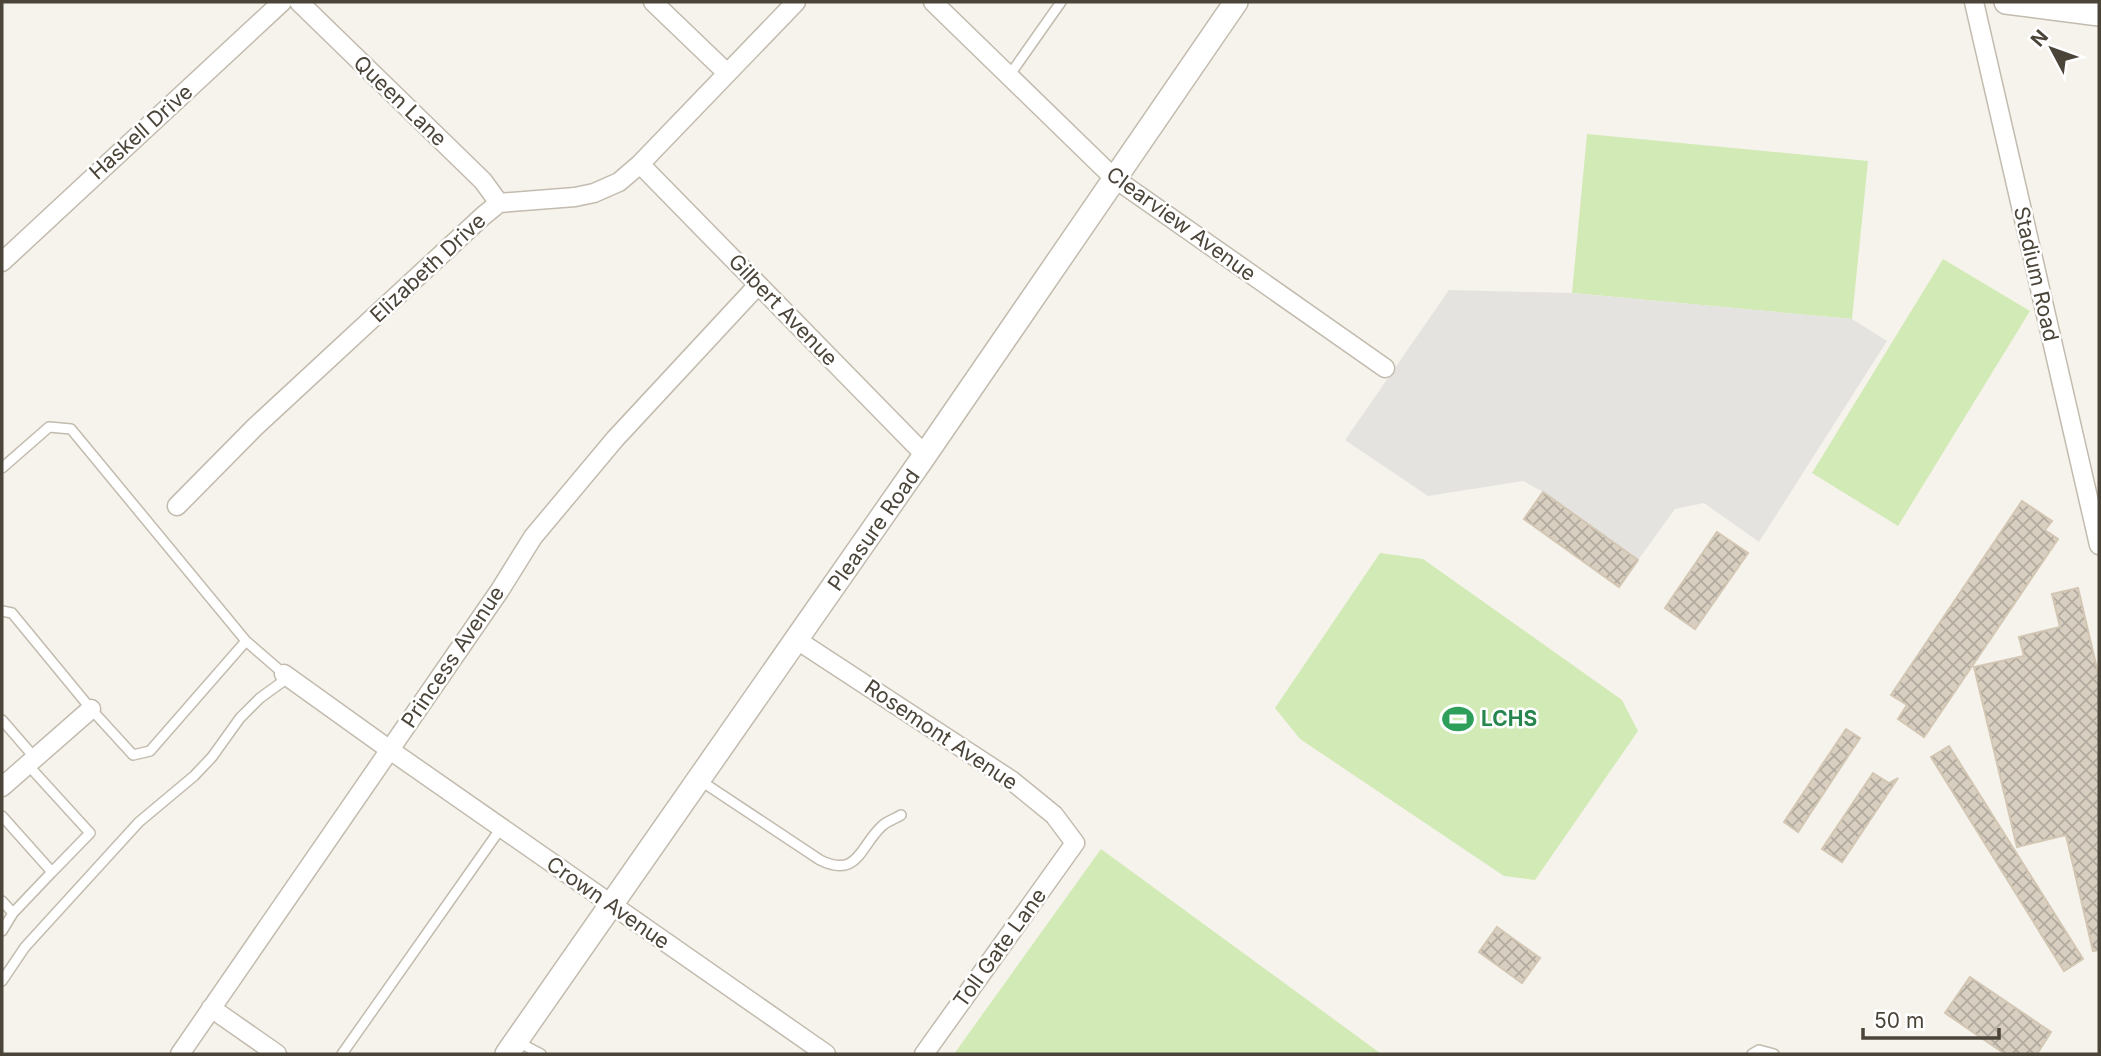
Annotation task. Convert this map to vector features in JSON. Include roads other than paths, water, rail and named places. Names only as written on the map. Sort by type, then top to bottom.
[{"type":"street","name":"Haskell Drive","points":[[2,262],[282,2]]},
{"type":"street","name":"Queen Lane","points":[[299,2],[483,181],[499,203]]},
{"type":"street","points":[[653,2],[727,73]]},
{"type":"street","name":"Elizabeth Drive","points":[[177,506],[255,427],[499,203],[575,197],[594,193],[619,182],[640,164],[796,2]]},
{"type":"street","name":"Clearview Avenue","points":[[933,2],[1114,178],[1385,368]]},
{"type":"street","name":"Pleasure Road","points":[[512,1047],[797,640],[1236,2]]},
{"type":"street","name":"Stadium Road","points":[[1975,2],[2099,545]]},
{"type":"street","points":[[2006,2],[2099,14]]},
{"type":"street","name":"Gilbert Avenue","points":[[640,164],[925,455]]},
{"type":"street","name":"Princess Avenue","points":[[180,1054],[500,590],[533,537],[633,419],[758,285]]},
{"type":"street","name":"Rosemont Avenue","points":[[797,640],[1011,780],[1054,815],[1075,842]]},
{"type":"street","name":"Crown Avenue","points":[[287,675],[390,750],[826,1054]]},
{"type":"street","points":[[2,787],[91,709]]},
{"type":"street","name":"Toll Gate Lane","points":[[924,1054],[1075,842]]},
{"type":"street","points":[[211,1008],[277,1054]]},
{"type":"lane","points":[[1009,76],[1061,2]]},
{"type":"lane","points":[[2,468],[49,427],[71,429],[246,640],[287,675],[240,718],[212,757],[194,776],[139,822],[25,947],[2,981]]},
{"type":"lane","points":[[2,611],[12,613],[132,755],[150,751],[246,640]]},
{"type":"lane","points":[[2,720],[31,761],[90,833],[13,913],[2,931]]},
{"type":"lane","points":[[699,780],[820,859],[837,866],[846,865],[859,857],[882,826],[901,815]]},
{"type":"lane","points":[[2,816],[52,872]]},
{"type":"lane","points":[[342,1054],[501,828]]},
{"type":"lane","points":[[2,901],[13,913]]},
{"type":"lane","points":[[512,1047],[541,1054]]},
{"type":"lane","points":[[1752,1054],[1759,1050],[1774,1054]]},
{"type":"place","name":"LCHS","points":[[1458,719]]}]
